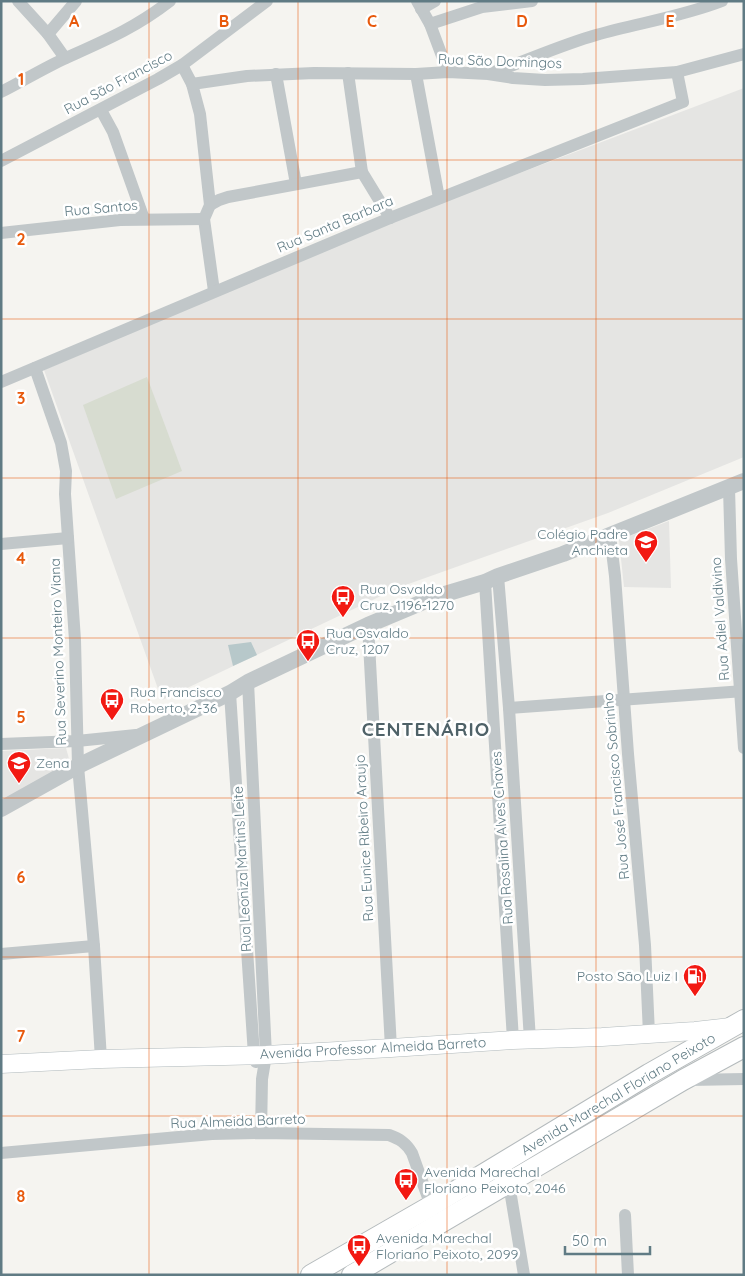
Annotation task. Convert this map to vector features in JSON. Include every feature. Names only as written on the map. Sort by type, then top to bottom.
[{"type":"main road","name":"Avenida Professor Almeida Barreto","points":[[1,1064],[101,1059],[260,1055],[391,1048],[649,1034],[740,1024]]},
{"type":"main road","name":"Avenida Marechal Floriano Peixoto","points":[[311,1275],[431,1206],[649,1074],[740,1024]]},
{"type":"main road","name":"Avenida Marechal Floriano Peixoto","points":[[352,1275],[683,1080],[744,1047]]},
{"type":"street","points":[[18,1],[48,34],[65,58]]},
{"type":"street","points":[[48,34],[76,1]]},
{"type":"street","points":[[1,92],[65,58],[122,34],[149,18],[170,1]]},
{"type":"street","name":"Rua São Francisco","points":[[1,161],[101,110],[182,65],[267,1]]},
{"type":"street","points":[[435,1],[419,5],[430,24],[448,72]]},
{"type":"street","points":[[430,24],[482,6],[532,1]]},
{"type":"street","points":[[488,74],[589,37],[693,12],[722,1]]},
{"type":"street","name":"Rua São Domingos","points":[[192,84],[276,74],[416,74],[448,72],[545,80],[582,79],[676,72],[744,54]]},
{"type":"street","points":[[182,65],[192,84],[200,114],[210,205],[204,219],[214,292]]},
{"type":"street","name":"Rua Santa Barbara","points":[[1,382],[390,218],[683,102],[676,72]]},
{"type":"street","points":[[276,74],[296,184]]},
{"type":"street","points":[[348,74],[362,172],[390,218]]},
{"type":"street","points":[[416,74],[439,198]]},
{"type":"street","points":[[101,110],[113,132],[144,219]]},
{"type":"street","points":[[210,205],[228,197],[362,172]]},
{"type":"street","name":"Rua Santos","points":[[1,233],[144,219],[204,219]]},
{"type":"street","name":"Rua Severino Monteiro Viana","points":[[35,368],[61,443],[66,471],[65,494],[75,640],[78,766],[94,946],[101,1059]]},
{"type":"street","points":[[1,810],[78,766],[368,625],[435,597],[563,554],[610,536],[736,484]]},
{"type":"street","name":"Rua Adiel Valdivino","points":[[736,484],[731,560],[742,691],[744,748]]},
{"type":"street","name":"Rua José Francisco Sobrinho","points":[[610,536],[615,576],[645,945],[649,1034]]},
{"type":"street","points":[[1,544],[68,538]]},
{"type":"street","name":"Rua Rosalina Alves Chaves","points":[[491,579],[509,708],[522,1040]]},
{"type":"street","name":"Rua Rosalina Alves Chaves","points":[[491,579],[522,1040]]},
{"type":"street","name":"Rua Eunice Ribeiro Araujo","points":[[368,625],[391,1048]]},
{"type":"street","name":"Rua Leoniza Martins Leite","points":[[248,682],[260,1055]]},
{"type":"street","points":[[509,708],[742,691]]},
{"type":"street","name":"Rua Leoniza Martins Leite","points":[[230,693],[260,1055]]},
{"type":"street","points":[[1,744],[77,741],[146,734]]},
{"type":"street","points":[[1,954],[94,946]]},
{"type":"street","points":[[260,1055],[262,1079],[261,1132]]},
{"type":"street","points":[[683,1080],[744,1078]]},
{"type":"street","name":"Rua Almeida Barreto","points":[[1,1153],[212,1134],[261,1132],[389,1135],[399,1139],[412,1152],[431,1206]]},
{"type":"street","points":[[509,1184],[524,1275]]},
{"type":"street","points":[[625,1215],[628,1275]]},
{"type":"shaded area","points":[[744,88],[744,457],[608,513],[400,587],[162,700],[44,370],[364,232]]},
{"type":"shaded area","points":[[147,377],[182,471],[116,499],[83,405]]},
{"type":"shaded area","name":"Colégio Padre Anchieta","points":[[669,521],[671,588],[624,587],[619,540]]},
{"type":"shaded area","points":[[251,642],[257,655],[233,666],[228,645]]},
{"type":"shaded area","name":"Zena","points":[[66,748],[71,766],[1,801],[1,751]]},
{"type":"place","name":"Colégio Padre Anchieta","points":[[646,563]]},
{"type":"place","name":"Rua Osvaldo Cruz, 1196-1270","points":[[343,618]]},
{"type":"place","name":"Rua Osvaldo Cruz, 1207","points":[[308,662]]},
{"type":"place","name":"Rua Francisco Roberto, 2-36","points":[[112,721]]},
{"type":"place","name":"Zena","points":[[19,784]]},
{"type":"place","name":"Posto São Luiz I","points":[[695,997]]},
{"type":"place","name":"Avenida Marechal Floriano Peixoto, 2046","points":[[406,1201]]},
{"type":"place","name":"Avenida Marechal Floriano Peixoto, 2099","points":[[359,1267]]},
{"type":"district","name":"CENTENÁRIO","points":[[426,729]]}]
